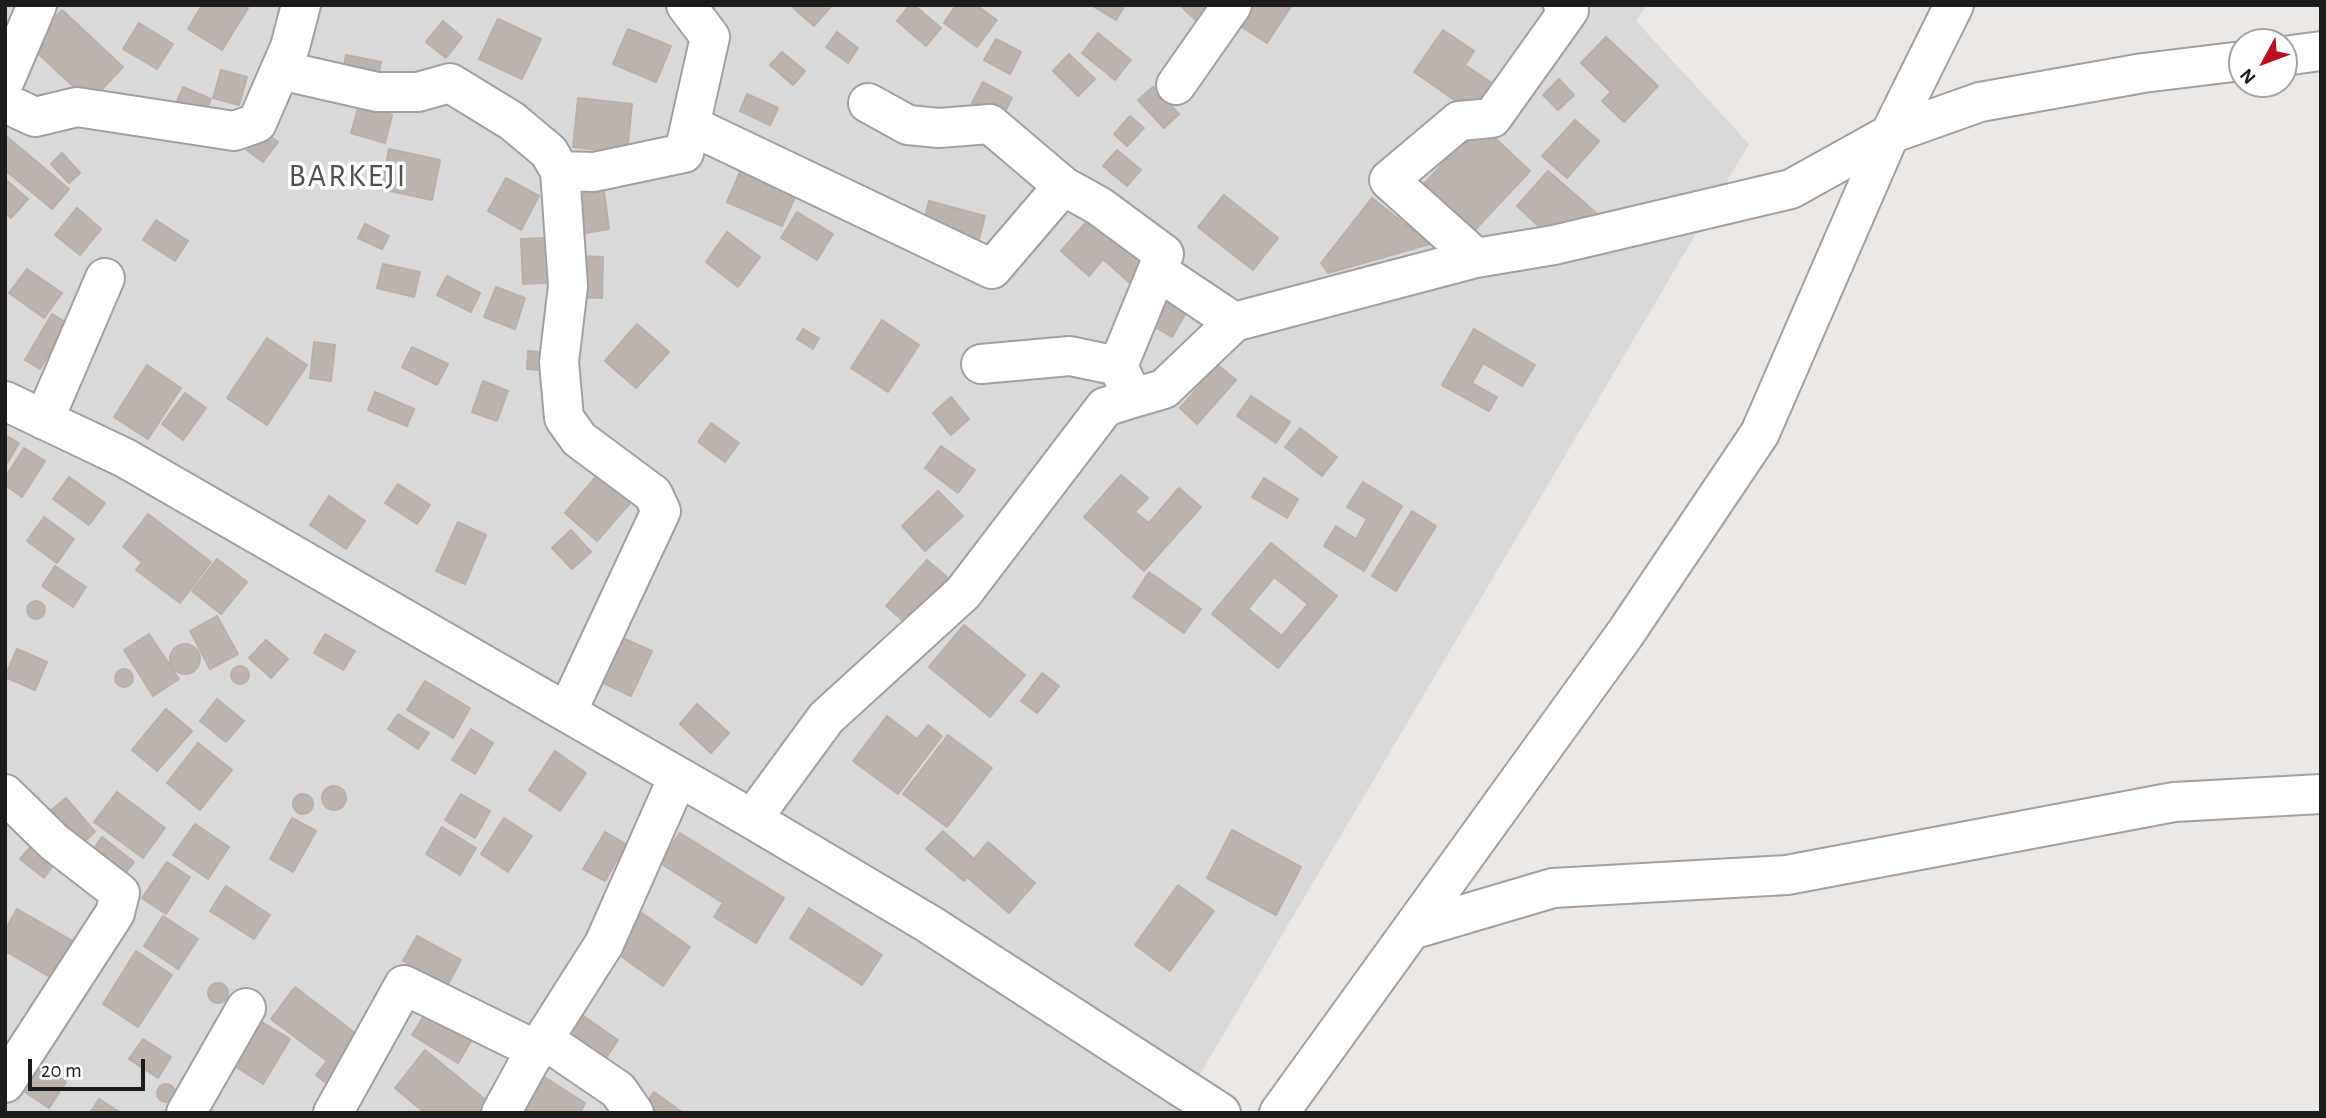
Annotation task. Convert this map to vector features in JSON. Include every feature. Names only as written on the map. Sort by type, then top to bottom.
[{"type":"street","points":[[5,80],[36,15],[37,5]]},
{"type":"street","points":[[5,103],[35,117],[77,107],[234,131],[257,123],[281,70],[301,5]]},
{"type":"street","points":[[560,171],[594,172],[684,153],[710,37],[686,5]]},
{"type":"street","points":[[1176,85],[1232,5]]},
{"type":"street","points":[[1476,258],[1389,180],[1459,121],[1492,118],[1569,10],[1563,5]]},
{"type":"street","points":[[1279,1113],[1625,634],[1760,433],[1890,134],[1954,5]]},
{"type":"street","points":[[2298,54],[2321,51]]},
{"type":"street","points":[[981,364],[1070,356],[1126,382],[1164,389],[1234,322],[1476,258],[1554,245],[1791,189],[1890,134],[1980,102],[2143,73],[2228,63]]},
{"type":"street","points":[[281,70],[377,92],[418,92],[450,83],[512,121],[549,152],[560,171],[568,286],[559,362],[564,418],[579,439],[653,494],[661,511],[567,712]]},
{"type":"street","points":[[752,819],[826,718],[963,593],[1126,382],[1139,309],[1159,272],[1164,254],[1099,206],[1063,186],[990,124],[939,128],[908,125],[868,103]]},
{"type":"street","points":[[692,126],[992,269],[1063,186]]},
{"type":"street","points":[[1159,272],[1234,322]]},
{"type":"street","points":[[44,419],[105,278]]},
{"type":"street","points":[[5,401],[125,458],[752,819],[929,923],[1222,1113]]},
{"type":"street","points":[[501,1113],[604,944],[678,777]]},
{"type":"street","points":[[5,794],[54,842],[120,893],[115,913],[5,1083]]},
{"type":"street","points":[[1411,930],[1553,888],[1787,875],[2174,802],[2321,794]]},
{"type":"street","points":[[333,1113],[404,985],[540,1045],[618,1090],[634,1113]]},
{"type":"street","points":[[186,1113],[246,1008]]},
{"type":"shaded area","points":[[5,5],[1647,5],[1636,21],[1749,144],[1177,1113],[5,1113]]},
{"type":"building","points":[[202,5],[243,5],[248,8],[222,50],[188,29]]},
{"type":"building","points":[[790,5],[832,5],[814,26]]},
{"type":"building","points":[[910,5],[914,5],[941,28],[926,46],[897,21]]},
{"type":"building","points":[[956,5],[976,5],[997,20],[977,47],[944,23]]},
{"type":"building","points":[[1091,5],[1125,5],[1116,20]]},
{"type":"building","points":[[1180,5],[1224,5],[1206,30]]},
{"type":"building","points":[[1245,5],[1292,5],[1267,43],[1234,22]]},
{"type":"building","points":[[62,10],[123,67],[90,102],[29,45]]},
{"type":"building","points":[[498,19],[541,39],[522,79],[479,59]]},
{"type":"building","points":[[443,21],[462,37],[446,58],[426,42]]},
{"type":"building","points":[[139,23],[173,44],[157,69],[123,49]]},
{"type":"building","points":[[628,29],[671,46],[656,82],[613,64]]},
{"type":"building","points":[[1443,30],[1474,51],[1465,65],[1498,87],[1478,116],[1414,72]]},
{"type":"building","points":[[837,32],[858,48],[848,63],[826,47]]},
{"type":"building","points":[[1098,33],[1131,60],[1115,80],[1082,53]]},
{"type":"building","points":[[1606,37],[1658,86],[1624,122],[1602,101],[1611,92],[1581,63]]},
{"type":"building","points":[[996,39],[1021,52],[1010,74],[984,60]]},
{"type":"building","points":[[782,52],[805,71],[793,85],[770,65]]},
{"type":"building","points":[[1069,54],[1095,79],[1078,96],[1053,71]]},
{"type":"building","points":[[346,55],[381,62],[377,83],[342,77]]},
{"type":"building","points":[[221,70],[247,77],[239,105],[213,98]]},
{"type":"building","points":[[1559,79],[1574,95],[1558,110],[1543,95]]},
{"type":"building","points":[[983,82],[1012,98],[1001,119],[972,103]]},
{"type":"building","points":[[183,87],[211,99],[203,116],[176,104]]},
{"type":"building","points":[[1153,87],[1179,114],[1164,128],[1138,100]]},
{"type":"building","points":[[747,94],[778,108],[770,125],[740,111]]},
{"type":"building","points":[[578,98],[632,104],[627,153],[573,147]]},
{"type":"building","points":[[359,105],[392,115],[385,143],[351,133]]},
{"type":"building","points":[[1130,116],[1144,128],[1127,146],[1114,134]]},
{"type":"building","points":[[1575,120],[1599,141],[1567,178],[1542,156]]},
{"type":"building","points":[[1480,124],[1530,171],[1472,233],[1422,186]]},
{"type":"building","points":[[255,125],[278,142],[263,162],[240,145]]},
{"type":"building","points":[[5,135],[69,189],[52,209],[5,170]]},
{"type":"building","points":[[389,149],[440,160],[432,200],[381,189]]},
{"type":"building","points":[[1117,150],[1141,170],[1127,186],[1103,166]]},
{"type":"building","points":[[62,153],[80,173],[69,183],[51,164]]},
{"type":"building","points":[[744,163],[799,188],[782,226],[727,202]]},
{"type":"building","points":[[1548,171],[1602,218],[1547,234],[1517,206]]},
{"type":"building","points":[[506,178],[539,196],[521,230],[488,211]]},
{"type":"building","points":[[5,179],[28,199],[11,218],[5,213]]},
{"type":"building","points":[[604,191],[609,229],[579,234],[572,196]]},
{"type":"building","points":[[1224,195],[1278,238],[1253,270],[1198,227]]},
{"type":"building","points":[[1372,198],[1430,244],[1328,273],[1321,263]]},
{"type":"building","points":[[929,201],[985,216],[978,243],[922,228]]},
{"type":"building","points":[[77,208],[101,229],[80,255],[55,235]]},
{"type":"building","points":[[1096,211],[1152,261],[1131,284],[1103,259],[1089,276],[1061,251]]},
{"type":"building","points":[[797,212],[833,234],[817,260],[781,238]]},
{"type":"building","points":[[156,220],[188,241],[175,261],[143,240]]},
{"type":"building","points":[[365,224],[389,236],[382,249],[358,238]]},
{"type":"building","points":[[727,232],[760,257],[738,287],[706,262]]},
{"type":"building","points":[[560,237],[561,282],[523,284],[521,239]]},
{"type":"building","points":[[580,256],[603,257],[602,298],[579,297]]},
{"type":"building","points":[[383,264],[420,272],[414,297],[377,288]]},
{"type":"building","points":[[27,269],[62,293],[44,318],[9,293]]},
{"type":"building","points":[[447,276],[480,293],[471,312],[437,295]]},
{"type":"building","points":[[496,287],[525,298],[515,329],[484,317]]},
{"type":"building","points":[[1168,289],[1191,304],[1172,337],[1148,323]]},
{"type":"building","points":[[52,314],[67,323],[40,369],[25,360]]},
{"type":"building","points":[[882,320],[919,345],[888,392],[851,368]]},
{"type":"building","points":[[637,324],[669,352],[636,388],[605,361]]},
{"type":"building","points":[[803,329],[819,338],[813,349],[797,339]]},
{"type":"building","points":[[1474,329],[1535,365],[1522,386],[1483,363],[1472,383],[1497,397],[1489,411],[1442,385]]},
{"type":"building","points":[[267,338],[307,365],[267,425],[227,398]]},
{"type":"building","points":[[314,342],[335,345],[331,381],[310,378]]},
{"type":"building","points":[[412,347],[448,364],[437,385],[402,367]]},
{"type":"building","points":[[528,351],[554,353],[553,371],[527,369]]},
{"type":"building","points":[[147,365],[181,388],[148,439],[114,417]]},
{"type":"building","points":[[1218,365],[1236,380],[1197,424],[1180,408]]},
{"type":"building","points":[[483,381],[508,391],[497,421],[472,412]]},
{"type":"building","points":[[375,392],[414,409],[407,426],[368,410]]},
{"type":"building","points":[[185,393],[206,408],[183,440],[162,424]]},
{"type":"building","points":[[1251,396],[1290,422],[1276,443],[1237,416]]},
{"type":"building","points":[[951,397],[969,419],[951,435],[933,413]]},
{"type":"building","points":[[711,423],[739,443],[725,462],[698,442]]},
{"type":"building","points":[[1300,428],[1337,457],[1322,476],[1285,447]]},
{"type":"building","points":[[5,435],[19,443],[5,467]]},
{"type":"building","points":[[941,446],[975,470],[958,493],[925,468]]},
{"type":"building","points":[[24,448],[45,461],[22,497],[5,485],[5,478]]},
{"type":"building","points":[[606,465],[638,494],[597,541],[565,513]]},
{"type":"building","points":[[1121,475],[1148,498],[1135,512],[1149,523],[1179,488],[1201,507],[1144,571],[1084,517]]},
{"type":"building","points":[[69,477],[105,503],[89,525],[53,499]]},
{"type":"building","points":[[1264,478],[1298,499],[1287,518],[1252,497]]},
{"type":"building","points":[[1363,482],[1402,506],[1364,571],[1324,546],[1336,526],[1356,539],[1367,519],[1347,507]]},
{"type":"building","points":[[398,484],[430,505],[417,524],[385,503]]},
{"type":"building","points":[[938,491],[963,516],[925,551],[902,526]]},
{"type":"building","points":[[329,496],[365,521],[346,549],[310,525]]},
{"type":"building","points":[[1412,511],[1436,526],[1396,591],[1372,576]]},
{"type":"building","points":[[148,514],[211,562],[180,603],[136,570],[142,562],[123,547]]},
{"type":"building","points":[[44,517],[74,539],[57,563],[27,541]]},
{"type":"building","points":[[458,522],[486,535],[465,584],[436,571]]},
{"type":"building","points":[[571,530],[591,552],[572,569],[552,548]]},
{"type":"building","points":[[1271,543],[1337,596],[1278,668],[1212,614]],"holes":[[[1274,577],[1308,604],[1282,636],[1248,609]]]},
{"type":"building","points":[[217,559],[247,582],[221,614],[192,591]]},
{"type":"building","points":[[927,560],[948,578],[908,625],[886,606]]},
{"type":"building","points":[[55,566],[86,587],[73,607],[42,586]]},
{"type":"building","points":[[1149,572],[1201,609],[1184,633],[1133,597]]},
{"type":"building","points":[[36,601],[43,603],[43,617],[36,619],[29,617],[27,610],[29,603]]},
{"type":"building","points":[[217,616],[238,654],[210,669],[190,631]]},
{"type":"building","points":[[964,625],[1025,675],[990,717],[929,667]]},
{"type":"building","points":[[149,634],[179,679],[153,696],[124,650]]},
{"type":"building","points":[[325,634],[355,651],[343,670],[314,653]]},
{"type":"building","points":[[618,636],[652,651],[631,696],[597,680]]},
{"type":"building","points":[[266,640],[288,659],[271,678],[249,658]]},
{"type":"building","points":[[185,644],[195,649],[200,659],[195,669],[185,674],[175,669],[170,659],[175,649]]},
{"type":"building","points":[[17,649],[47,662],[35,690],[5,677]]},
{"type":"building","points":[[236,666],[244,666],[249,675],[247,682],[236,684],[231,679],[231,671]]},
{"type":"building","points":[[120,669],[128,669],[133,678],[131,685],[120,687],[115,682],[115,674]]},
{"type":"building","points":[[1042,673],[1059,686],[1037,713],[1021,701]]},
{"type":"building","points":[[425,681],[470,708],[453,738],[407,710]]},
{"type":"building","points":[[217,699],[244,721],[226,742],[200,721]]},
{"type":"building","points":[[697,704],[729,733],[711,753],[680,724]]},
{"type":"building","points":[[166,709],[192,731],[157,771],[132,750]]},
{"type":"building","points":[[398,714],[429,733],[418,749],[388,729]]},
{"type":"building","points":[[887,716],[917,739],[928,725],[942,736],[898,794],[853,761]]},
{"type":"building","points":[[471,729],[493,743],[475,774],[452,760]]},
{"type":"building","points":[[948,735],[992,768],[947,827],[903,794]]},
{"type":"building","points":[[198,743],[232,770],[200,810],[167,783]]},
{"type":"building","points":[[555,751],[586,773],[560,811],[529,790]]},
{"type":"building","points":[[334,786],[343,789],[346,798],[343,807],[334,810],[325,807],[322,798],[325,789]]},
{"type":"building","points":[[117,792],[165,828],[143,858],[94,822]]},
{"type":"building","points":[[303,794],[310,797],[313,804],[310,811],[303,814],[296,811],[293,804],[296,797]]},
{"type":"building","points":[[461,794],[490,811],[475,838],[445,820]]},
{"type":"building","points":[[66,798],[95,832],[79,846],[49,812]]},
{"type":"building","points":[[292,818],[316,831],[293,872],[270,859]]},
{"type":"building","points":[[504,818],[532,836],[508,872],[481,854]]},
{"type":"building","points":[[195,824],[229,847],[208,879],[173,855]]},
{"type":"building","points":[[442,827],[476,848],[460,875],[426,854]]},
{"type":"building","points":[[1232,830],[1301,867],[1276,915],[1207,878]]},
{"type":"building","points":[[943,831],[974,859],[988,842],[1035,883],[1009,913],[967,877],[964,881],[926,849]]},
{"type":"building","points":[[605,832],[626,844],[605,881],[583,869]]},
{"type":"building","points":[[680,833],[784,898],[756,943],[714,917],[723,903],[660,863]]},
{"type":"building","points":[[102,837],[134,862],[121,879],[90,854]]},
{"type":"building","points":[[33,844],[56,861],[44,878],[20,859]]},
{"type":"building","points":[[167,862],[190,877],[166,914],[142,898]]},
{"type":"building","points":[[1178,885],[1214,911],[1170,971],[1135,945]]},
{"type":"building","points":[[226,886],[270,915],[254,939],[210,911]]},
{"type":"building","points":[[809,908],[882,955],[862,985],[790,938]]},
{"type":"building","points":[[17,909],[78,944],[57,981],[5,951],[5,930]]},
{"type":"building","points":[[642,913],[690,947],[663,986],[615,952]]},
{"type":"building","points":[[163,916],[198,939],[178,969],[144,946]]},
{"type":"building","points":[[417,936],[461,960],[447,986],[403,961]]},
{"type":"building","points":[[136,951],[172,975],[138,1027],[103,1004]]},
{"type":"building","points":[[218,983],[225,986],[228,993],[225,1000],[218,1003],[211,1000],[208,993],[211,986]]},
{"type":"building","points":[[295,987],[364,1040],[330,1086],[316,1075],[327,1061],[271,1019]]},
{"type":"building","points":[[433,1001],[478,1029],[458,1063],[412,1035]]},
{"type":"building","points":[[579,1013],[618,1040],[601,1065],[562,1037]]},
{"type":"building","points":[[260,1021],[290,1039],[263,1084],[233,1065]]},
{"type":"building","points":[[143,1039],[171,1057],[158,1078],[129,1059]]},
{"type":"building","points":[[425,1050],[493,1106],[488,1113],[425,1113],[395,1088]]},
{"type":"building","points":[[34,1060],[66,1082],[49,1108],[16,1086]]},
{"type":"building","points":[[541,1075],[585,1103],[580,1113],[529,1113],[521,1108]]},
{"type":"building","points":[[166,1084],[172,1087],[175,1093],[172,1099],[166,1102],[160,1099],[157,1093],[160,1087]]},
{"type":"building","points":[[654,1092],[683,1113],[646,1113],[642,1110]]},
{"type":"building","points":[[99,1099],[121,1113],[90,1113]]},
{"type":"district","name":"BARKEJI","points":[[348,176]]}]
